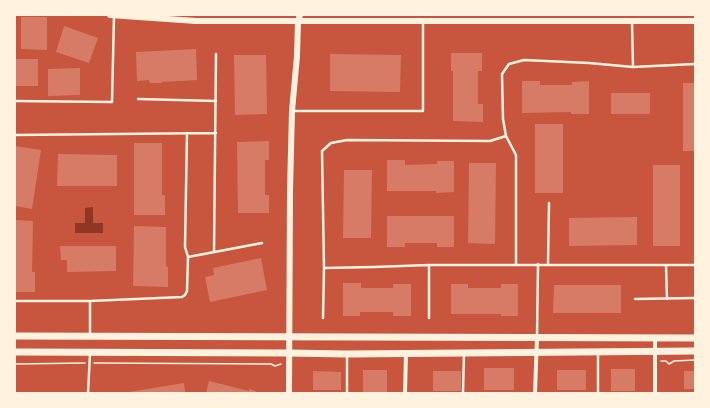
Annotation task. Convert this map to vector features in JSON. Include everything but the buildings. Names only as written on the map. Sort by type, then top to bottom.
[{"type":"main road","points":[[15,336],[695,338]]},
{"type":"main road","points":[[90,337],[90,352]]},
{"type":"main road","points":[[15,352],[346,354],[695,351]]},
{"type":"street","points":[[112,15],[192,18],[298,17],[423,21],[622,18],[632,21],[695,21]]},
{"type":"street","points":[[288,393],[292,111],[297,56],[298,17]]},
{"type":"street","points":[[535,393],[537,338]]},
{"type":"street","points":[[655,338],[655,393]]},
{"type":"street","points":[[405,393],[406,353]]},
{"type":"lane","points":[[15,101],[112,102],[112,15]]},
{"type":"lane","points":[[292,111],[422,111],[423,21]]},
{"type":"lane","points":[[632,21],[633,67]]},
{"type":"lane","points":[[214,252],[216,54]]},
{"type":"lane","points":[[516,265],[516,155],[506,136],[503,119],[502,74],[509,64],[524,60],[633,67],[695,64]]},
{"type":"lane","points":[[138,99],[216,101]]},
{"type":"lane","points":[[15,301],[90,301],[185,295],[187,291],[188,257],[185,247],[186,133]]},
{"type":"lane","points":[[15,135],[216,133]]},
{"type":"lane","points":[[323,318],[324,268],[322,151],[331,143],[347,140],[490,141],[506,136]]},
{"type":"lane","points":[[548,264],[549,203]]},
{"type":"lane","points":[[188,257],[262,243]]},
{"type":"lane","points":[[324,268],[538,264],[695,265]]},
{"type":"lane","points":[[537,338],[538,264]]},
{"type":"lane","points":[[429,265],[429,318]]},
{"type":"lane","points":[[666,265],[667,299]]},
{"type":"lane","points":[[635,299],[695,298]]},
{"type":"lane","points":[[90,301],[90,337]]},
{"type":"lane","points":[[88,393],[90,352]]},
{"type":"lane","points":[[598,352],[598,393]]},
{"type":"lane","points":[[463,393],[464,353]]},
{"type":"lane","points":[[346,354],[347,393]]},
{"type":"shaded area","points":[[93,207],[93,223],[103,223],[103,233],[75,233],[75,223],[85,223],[85,208]]}]
